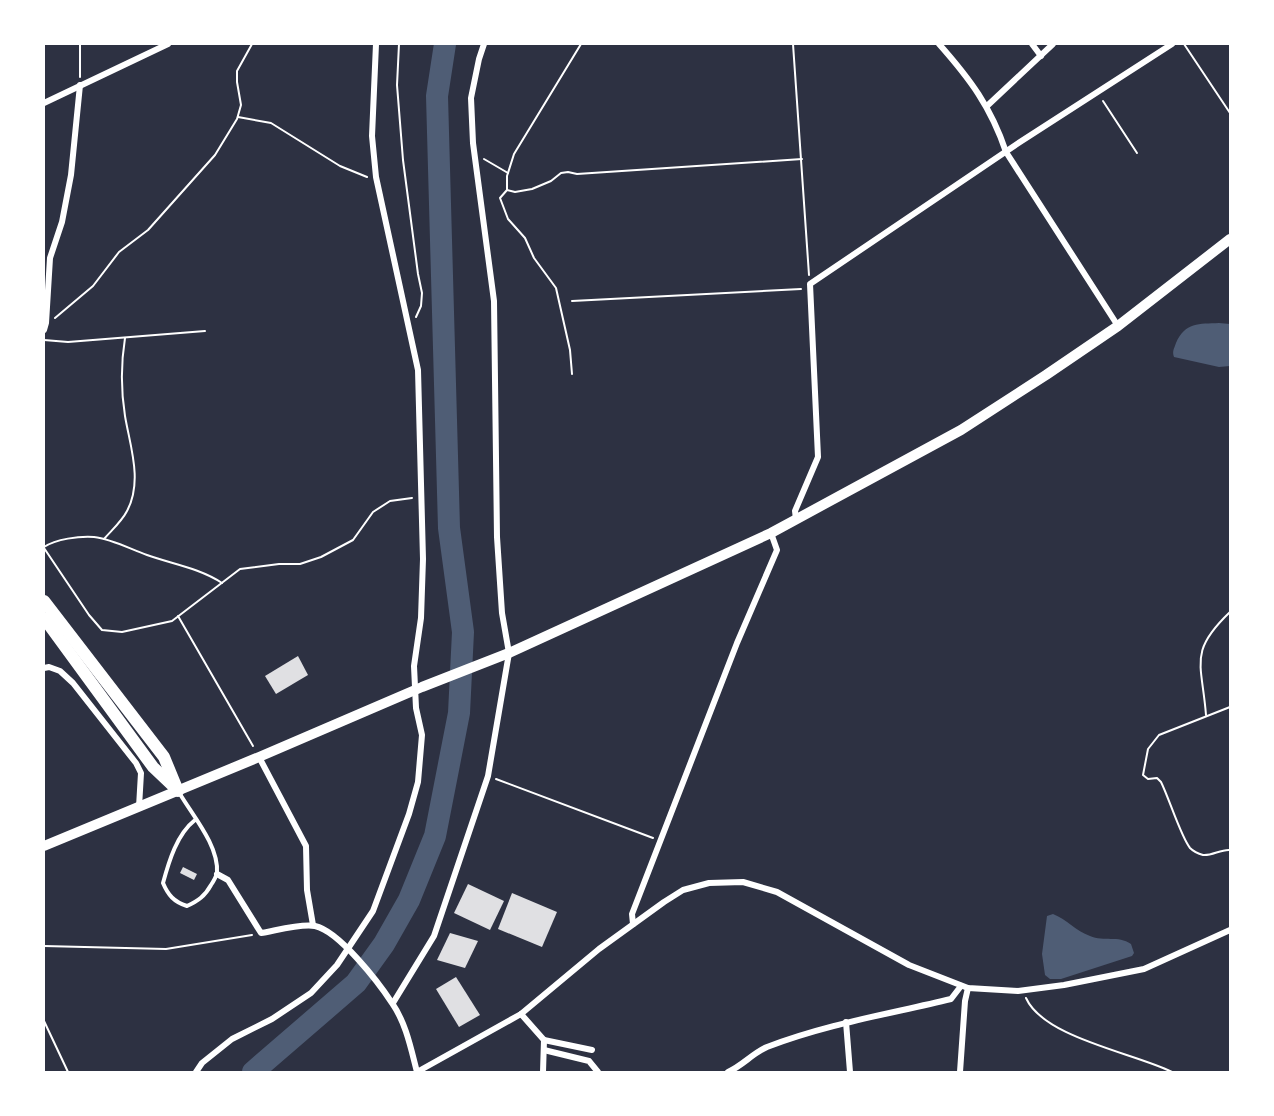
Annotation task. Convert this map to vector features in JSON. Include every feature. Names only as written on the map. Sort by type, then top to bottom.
[{"type":"highway","points":[[44,601],[164,757],[178,790]]},
{"type":"highway","points":[[44,618],[153,767],[178,790]]},
{"type":"main road","points":[[44,846],[259,758],[418,688],[509,653],[771,533],[961,430],[1118,326],[1230,239]]},
{"type":"street","points":[[44,102],[168,44]]},
{"type":"street","points":[[196,1072],[202,1063],[231,1039],[272,1019],[311,993],[337,965],[373,911],[409,814],[418,782],[422,735],[416,708],[418,688],[414,666],[421,618],[423,559],[418,370],[376,177],[372,136],[376,44]]},
{"type":"street","points":[[393,1004],[434,936],[488,776],[509,653],[502,613],[497,537],[494,301],[475,156],[471,98],[478,59],[484,44]]},
{"type":"street","points":[[939,44],[987,105],[1006,152],[1118,326]]},
{"type":"street","points":[[1032,44],[1041,56]]},
{"type":"street","points":[[987,105],[1053,44]]},
{"type":"street","points":[[796,519],[795,511],[818,457],[810,286],[1006,152],[1172,44]]},
{"type":"street","points":[[44,330],[47,320],[50,258],[62,222],[71,175],[80,85]]},
{"type":"street","points":[[633,924],[632,914],[737,643],[777,550],[771,533]]},
{"type":"street","points":[[44,668],[49,667],[60,671],[73,683],[135,763],[141,773],[139,807]]},
{"type":"street","points":[[259,758],[306,846],[307,890],[313,925]]},
{"type":"street","points":[[217,874],[228,880],[261,933],[313,925],[326,931],[348,948],[393,1004],[405,1030],[417,1072],[521,1014],[598,949],[633,924],[683,890],[709,882],[743,882],[777,892],[909,965],[964,987],[1024,990],[1064,985],[1144,969],[1230,930]]},
{"type":"street","points":[[728,1072],[764,1049],[846,1022],[951,999],[964,987]]},
{"type":"street","points":[[960,1072],[964,987]]},
{"type":"street","points":[[521,1014],[544,1040],[592,1050]]},
{"type":"street","points":[[846,1022],[850,1072]]},
{"type":"street","points":[[543,1072],[544,1040]]},
{"type":"street","points":[[544,1050],[589,1060],[598,1072]]},
{"type":"lane","points":[[178,790],[195,820],[207,835],[217,874],[206,895],[187,906],[174,900],[163,883],[168,864],[185,827],[195,820]]},
{"type":"path","points":[[80,44],[80,85]]},
{"type":"path","points":[[47,320],[53,319],[84,296],[119,252],[148,230],[215,155],[238,117],[241,105],[237,70],[252,44]]},
{"type":"path","points":[[399,44],[397,85],[402,160],[422,293],[421,306],[415,320],[408,322]]},
{"type":"path","points":[[572,374],[570,350],[556,288],[550,276],[534,258],[525,238],[508,219],[500,198],[507,190],[508,173],[514,154],[581,44]]},
{"type":"path","points":[[572,301],[810,286],[793,44]]},
{"type":"path","points":[[1184,44],[1230,112]]},
{"type":"path","points":[[1097,93],[1137,153]]},
{"type":"path","points":[[238,117],[271,123],[340,166],[369,177],[376,177]]},
{"type":"path","points":[[475,156],[508,173]]},
{"type":"path","points":[[507,190],[515,192],[532,189],[568,172],[577,174],[634,172],[802,159]]},
{"type":"path","points":[[44,340],[69,342],[205,331]]},
{"type":"path","points":[[104,539],[127,512],[133,496],[135,471],[133,446],[125,417],[123,393],[125,338]]},
{"type":"path","points":[[222,583],[190,568],[104,539],[81,537],[49,543],[44,548],[89,615],[102,630],[122,632],[172,621],[178,616],[222,583],[240,569],[300,564],[321,557],[353,540],[373,512],[390,501],[421,498]]},
{"type":"path","points":[[1206,716],[1200,657],[1203,645],[1215,627],[1230,612]]},
{"type":"path","points":[[178,616],[259,758]]},
{"type":"path","points":[[1230,707],[1159,735],[1152,741],[1143,767],[1143,775],[1148,779],[1157,778],[1161,782],[1185,841],[1192,850],[1202,855],[1212,854],[1222,849],[1230,850]]},
{"type":"path","points":[[488,776],[661,841]]},
{"type":"path","points":[[44,946],[166,949],[261,933]]},
{"type":"path","points":[[1024,990],[1029,1006],[1062,1031],[1172,1072]]},
{"type":"path","points":[[44,1021],[68,1072]]},
{"type":"water","points":[[1230,324],[1230,366],[1219,367],[1174,357],[1176,343],[1184,331],[1193,325]]},
{"type":"water","points":[[1053,914],[1090,936],[1126,941],[1131,944],[1134,953],[1132,956],[1061,979],[1050,979],[1045,975],[1042,954],[1047,916]]},
{"type":"building","points":[[298,656],[308,675],[276,694],[265,676]]},
{"type":"building","points":[[183,867],[197,874],[194,880],[180,873]]},
{"type":"building","points":[[468,884],[504,901],[490,930],[454,913]]},
{"type":"building","points":[[512,893],[557,912],[542,947],[498,929]]},
{"type":"building","points":[[450,933],[478,941],[465,968],[437,960]]},
{"type":"building","points":[[456,977],[480,1015],[459,1027],[436,989]]},
{"type":"waterway","points":[[253,1072],[356,983],[384,944],[409,900],[435,836],[459,713],[463,632],[449,528],[437,96],[445,44]]}]
